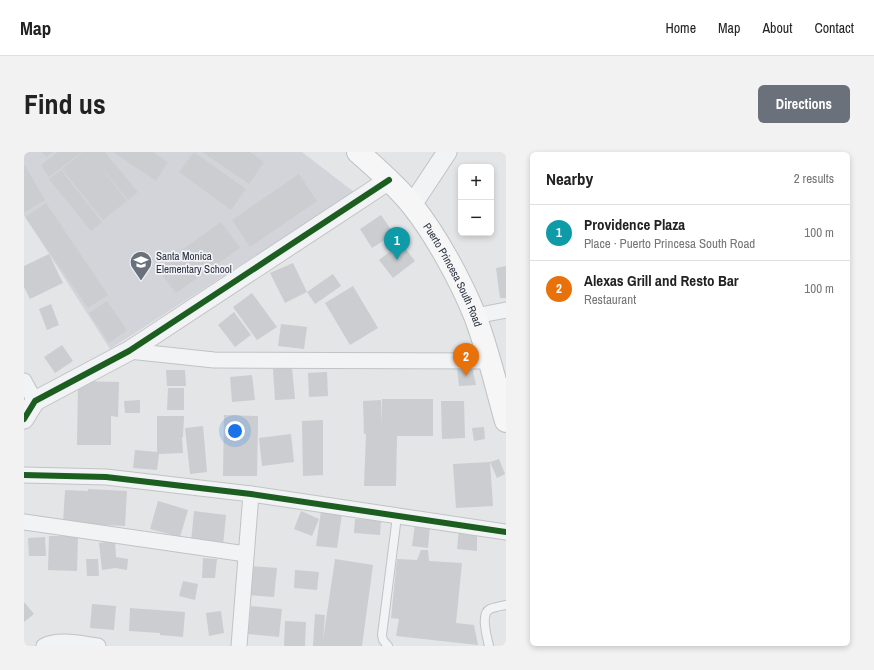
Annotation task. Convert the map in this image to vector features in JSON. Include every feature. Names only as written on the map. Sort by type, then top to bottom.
[{"type":"main road","name":"Puerto Princesa South Road","points":[[358,152],[389,180],[412,205],[428,227],[458,278],[475,316],[506,421]]},
{"type":"street","points":[[412,205],[447,152]]},
{"type":"street","points":[[24,418],[35,401],[129,351],[389,180]]},
{"type":"street","points":[[475,316],[506,310]]},
{"type":"street","points":[[129,351],[214,360],[489,361]]},
{"type":"street","points":[[24,381],[35,401]]},
{"type":"street","points":[[24,475],[106,477],[251,494],[506,532]]},
{"type":"street","points":[[239,646],[251,494]]},
{"type":"street","points":[[24,522],[246,554]]},
{"type":"street","points":[[44,646],[58,642],[98,646]]},
{"type":"lane","points":[[388,646],[383,640],[382,635],[397,516]]},
{"type":"lane","points":[[489,646],[484,621],[486,612],[489,609],[506,605]]},
{"type":"shaded area","name":"Santa Monica Elementary School","points":[[24,152],[302,152],[354,192],[110,349],[24,215]]},
{"type":"building","points":[[42,152],[53,152],[46,157]]},
{"type":"building","points":[[58,152],[82,152],[49,177],[41,165]]},
{"type":"building","points":[[83,152],[105,152],[138,192],[128,200],[91,154],[127,201],[103,220],[62,169]]},
{"type":"building","points":[[113,152],[153,152],[168,162],[156,181]]},
{"type":"building","points":[[194,152],[246,189],[231,210],[179,172]]},
{"type":"building","points":[[202,152],[250,152],[264,162],[249,184]]},
{"type":"building","points":[[24,164],[45,200],[25,212],[24,210]]},
{"type":"building","points":[[61,170],[102,222],[91,231],[49,179]]},
{"type":"building","points":[[299,174],[317,201],[250,247],[232,220]]},
{"type":"building","points":[[46,203],[108,295],[88,308],[25,217]]},
{"type":"building","points":[[381,215],[394,234],[372,248],[360,229]]},
{"type":"building","points":[[221,222],[240,248],[176,293],[157,268]]},
{"type":"building","points":[[401,243],[415,261],[393,278],[379,260]]},
{"type":"building","points":[[49,254],[63,283],[30,299],[24,287],[24,266]]},
{"type":"building","points":[[293,263],[307,292],[285,303],[270,273]]},
{"type":"building","points":[[506,266],[506,298],[500,298],[496,268]]},
{"type":"building","points":[[333,274],[341,286],[315,304],[307,292]]},
{"type":"building","points":[[353,286],[378,328],[350,345],[325,303]]},
{"type":"building","points":[[252,293],[277,327],[257,340],[233,307]]},
{"type":"building","points":[[107,301],[127,330],[109,343],[89,313]]},
{"type":"building","points":[[51,304],[59,325],[47,330],[39,309]]},
{"type":"building","points":[[234,312],[251,335],[235,347],[218,325]]},
{"type":"building","points":[[281,324],[307,327],[304,349],[278,346]]},
{"type":"building","points":[[62,345],[73,361],[55,373],[44,357]]},
{"type":"building","points":[[472,367],[476,385],[459,386],[457,368]]},
{"type":"building","points":[[292,368],[295,399],[275,400],[273,369]]},
{"type":"building","points":[[166,370],[185,370],[186,386],[167,386]]},
{"type":"building","points":[[327,372],[328,396],[309,397],[308,373]]},
{"type":"building","points":[[252,375],[255,400],[232,402],[230,377]]},
{"type":"building","points":[[78,381],[119,382],[118,417],[111,416],[111,445],[77,445]]},
{"type":"building","points":[[168,388],[184,388],[184,410],[167,410]]},
{"type":"building","points":[[382,399],[433,399],[433,436],[397,436],[396,486],[364,486],[366,434],[364,434],[363,401],[381,400],[382,425]]},
{"type":"building","points":[[140,400],[140,413],[125,413],[124,401]]},
{"type":"building","points":[[441,401],[464,401],[465,438],[442,439]]},
{"type":"building","points":[[224,415],[258,416],[257,476],[223,476]]},
{"type":"building","points":[[157,416],[184,416],[182,437],[183,453],[159,454],[157,470],[133,468],[135,450],[157,452]]},
{"type":"building","points":[[323,420],[323,475],[303,476],[302,421]]},
{"type":"building","points":[[203,426],[207,472],[190,474],[185,428]]},
{"type":"building","points":[[484,427],[485,439],[474,441],[472,428]]},
{"type":"building","points":[[291,434],[294,462],[262,466],[259,438]]},
{"type":"building","points":[[499,459],[505,474],[497,478],[490,462]]},
{"type":"building","points":[[490,462],[493,506],[456,508],[453,464]]},
{"type":"building","points":[[88,489],[127,491],[125,526],[63,523],[65,490],[88,491]]},
{"type":"building","points":[[158,501],[188,510],[180,537],[150,529]]},
{"type":"building","points":[[194,511],[226,515],[223,545],[191,542]]},
{"type":"building","points":[[301,511],[319,519],[312,536],[294,529]]},
{"type":"building","points":[[321,511],[342,514],[337,548],[316,546]]},
{"type":"building","points":[[355,519],[381,520],[380,535],[354,533]]},
{"type":"building","points":[[415,524],[430,526],[428,548],[412,546]]},
{"type":"building","points":[[459,528],[477,528],[477,551],[457,549]]},
{"type":"building","points":[[49,536],[78,536],[77,571],[48,570]]},
{"type":"building","points":[[45,537],[46,556],[29,556],[28,538]]},
{"type":"building","points":[[115,541],[116,557],[128,559],[127,570],[115,568],[102,570],[99,543]]},
{"type":"building","points":[[421,550],[428,550],[429,561],[462,563],[456,623],[474,625],[478,645],[396,636],[399,619],[391,618],[397,559],[417,560]]},
{"type":"building","points":[[203,558],[217,559],[215,578],[202,578]]},
{"type":"building","points":[[86,559],[98,559],[99,576],[87,576]]},
{"type":"building","points":[[335,559],[373,565],[362,646],[313,646],[315,614],[325,615],[323,640]]},
{"type":"building","points":[[251,566],[277,568],[274,597],[248,595]]},
{"type":"building","points":[[295,570],[319,572],[317,590],[294,588]]},
{"type":"building","points":[[183,581],[198,584],[195,600],[179,596]]},
{"type":"building","points":[[24,602],[34,614],[24,622]]},
{"type":"building","points":[[92,604],[116,606],[114,630],[90,628]]},
{"type":"building","points":[[251,606],[282,609],[279,637],[248,634]]},
{"type":"building","points":[[130,608],[185,612],[183,637],[160,635],[160,633],[129,631]]},
{"type":"building","points":[[221,611],[224,633],[209,636],[206,613]]},
{"type":"building","points":[[285,621],[306,622],[305,646],[284,646]]},
{"type":"cycle path","points":[[24,419],[35,401],[129,351],[389,180]]},
{"type":"cycle path","points":[[24,475],[106,477],[251,494],[506,532]]},
{"type":"place","name":"Providence Plaza","points":[[397,260]]},
{"type":"place","name":"Santa Monica Elementary School","points":[[141,282]]},
{"type":"place","name":"Alexas Grill and Resto Bar","points":[[466,376]]}]
